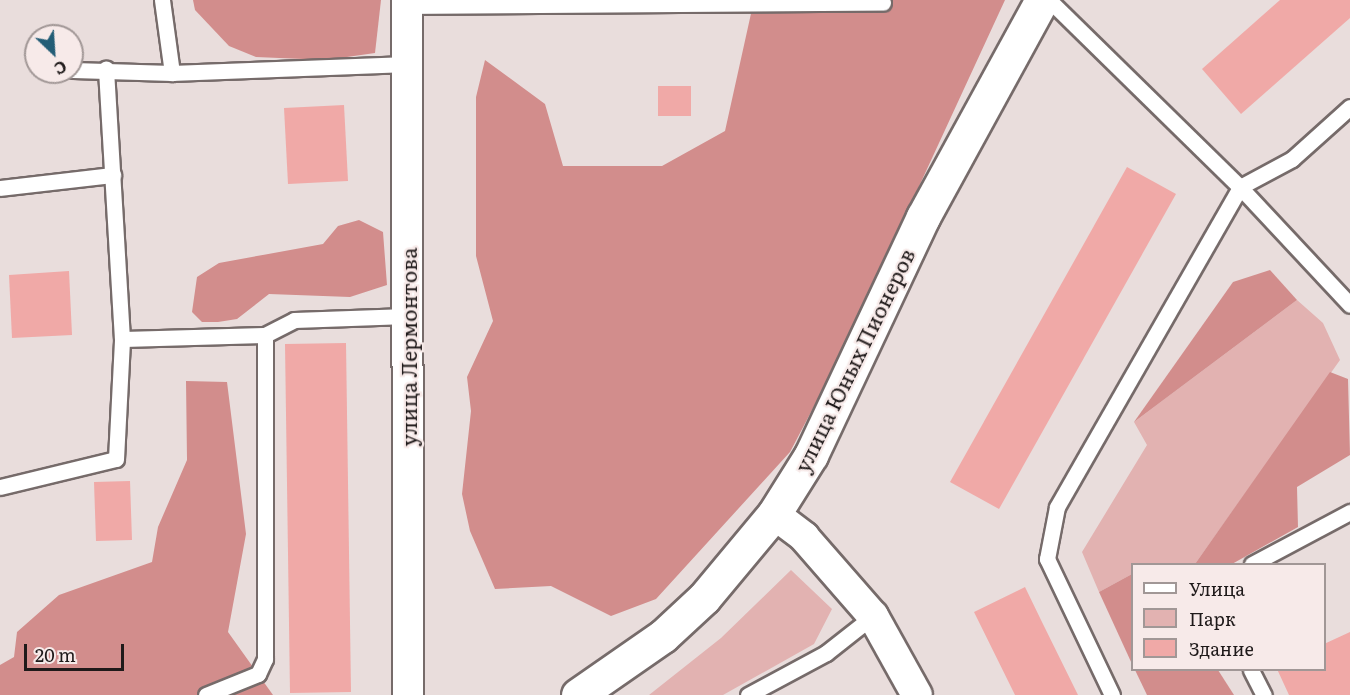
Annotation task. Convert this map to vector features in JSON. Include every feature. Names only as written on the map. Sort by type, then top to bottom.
[{"type":"main road","name":"улица Юных Пионеров","points":[[592,692],[704,598],[774,514],[811,455],[923,217],[1042,0]]},
{"type":"street","name":"улица Лермонтова","points":[[407,3],[408,695]]},
{"type":"street","points":[[774,514],[804,537],[873,616],[918,695]]},
{"type":"lane","points":[[162,0],[171,73]]},
{"type":"lane","points":[[1049,0],[1240,187],[1350,305]]},
{"type":"lane","points":[[407,3],[883,3]]},
{"type":"lane","points":[[84,69],[105,68],[171,73],[407,64]]},
{"type":"lane","points":[[0,487],[116,459],[122,339],[114,175],[105,68]]},
{"type":"lane","points":[[1112,695],[1047,559],[1051,523],[1240,187],[1292,159],[1350,107]]},
{"type":"lane","points":[[0,188],[114,175]]},
{"type":"lane","points":[[122,339],[265,334],[294,321],[407,316]]},
{"type":"lane","points":[[206,695],[258,674],[265,659],[265,334]]},
{"type":"lane","points":[[1254,563],[1350,512]]},
{"type":"lane","points":[[748,695],[826,653],[873,616]]},
{"type":"lane","points":[[1252,671],[1264,695]]},
{"type":"green space","points":[[1297,300],[1323,323],[1340,360],[1196,563],[1131,563],[1131,575],[1099,592],[1082,552],[1147,445],[1134,422]]},
{"type":"green space","points":[[791,570],[832,609],[814,644],[723,695],[649,695],[721,638]]},
{"type":"shaded area","points":[[193,0],[381,0],[375,53],[326,60],[256,57],[229,46],[195,10]]},
{"type":"shaded area","points":[[754,0],[1005,0],[843,351],[790,452],[656,599],[611,616],[551,586],[495,589],[470,531],[462,494],[471,411],[467,377],[493,321],[476,256],[476,97],[485,60],[545,104],[563,166],[662,166],[725,131]]},
{"type":"shaded area","points":[[359,220],[383,232],[387,285],[350,297],[269,294],[237,319],[218,322],[202,322],[192,312],[197,277],[219,263],[323,244],[338,226]]},
{"type":"shaded area","points":[[1270,270],[1297,300],[1134,422],[1233,282]]},
{"type":"shaded area","points":[[1330,372],[1348,379],[1350,455],[1297,487],[1298,527],[1234,563],[1196,563]]},
{"type":"shaded area","points":[[186,381],[227,382],[246,534],[228,632],[273,695],[0,695],[0,665],[14,657],[17,632],[59,595],[152,562],[158,527],[187,460]]},
{"type":"shaded area","points":[[1131,575],[1131,662],[1099,592]]},
{"type":"shaded area","points":[[1135,671],[1219,671],[1234,695],[1147,695]]},
{"type":"building","points":[[1280,0],[1350,0],[1350,18],[1241,114],[1202,69]]},
{"type":"building","points":[[658,86],[691,86],[691,116],[658,116]]},
{"type":"building","points":[[344,105],[348,181],[288,184],[284,108]]},
{"type":"building","points":[[1127,167],[1176,194],[999,509],[950,482]]},
{"type":"building","points":[[69,271],[72,335],[12,338],[9,275]]},
{"type":"building","points":[[346,343],[351,692],[290,693],[285,344]]},
{"type":"building","points":[[130,481],[132,540],[96,541],[94,482]]},
{"type":"building","points":[[1025,587],[1078,695],[1015,695],[974,612]]},
{"type":"building","points":[[1350,632],[1350,695],[1289,695],[1278,671],[1326,671],[1326,643]]}]
